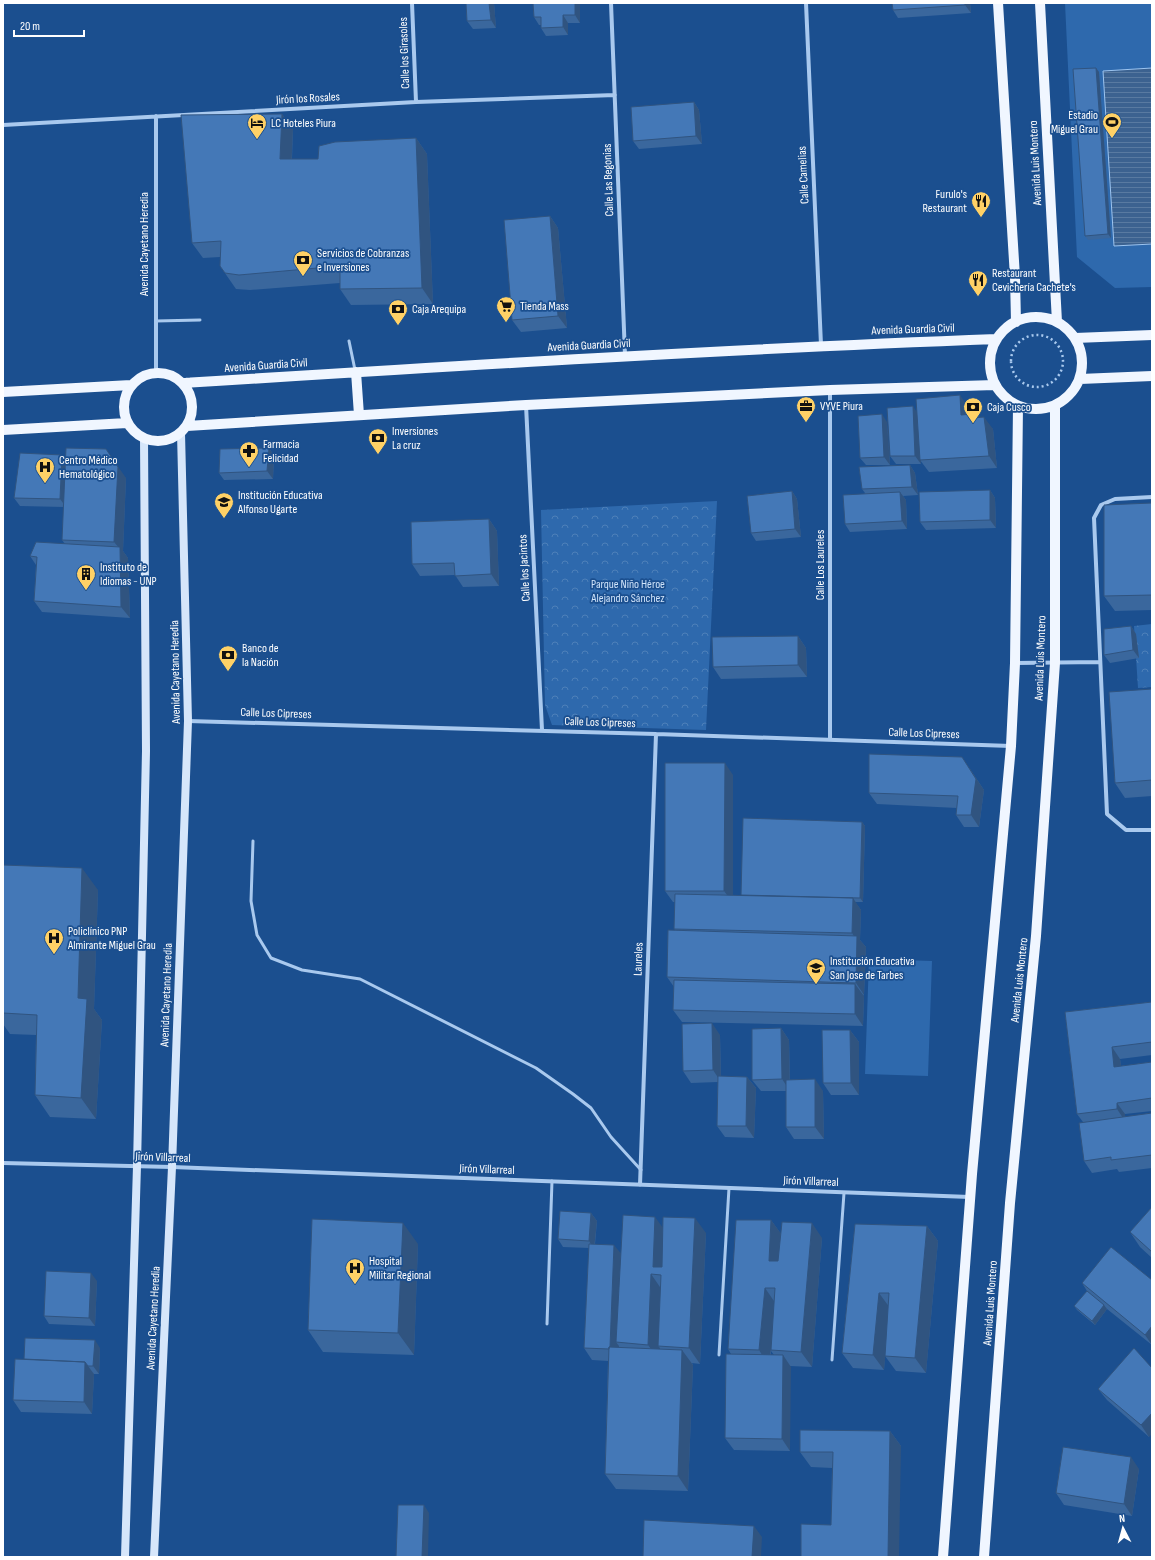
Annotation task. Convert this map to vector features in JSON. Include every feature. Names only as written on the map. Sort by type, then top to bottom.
[{"type":"main road","points":[[998,3],[1016,322]]},
{"type":"main road","name":"Avenida Luis Montero","points":[[1040,3],[1057,322]]},
{"type":"main road","points":[[1030,318],[1043,318],[1057,322],[1067,329],[1075,338],[1081,351],[1082,365],[1080,379],[1070,394],[1055,405],[1043,409],[1030,409],[1018,406],[1008,400],[1001,393],[995,385],[990,370],[991,354],[997,339],[1005,329],[1016,322],[1030,318]]},
{"type":"main road","points":[[1075,338],[1152,335]]},
{"type":"main road","name":"Avenida Guardia Civil","points":[[184,383],[821,345],[997,339]]},
{"type":"main road","points":[[156,372],[165,372],[175,376],[184,383],[189,390],[193,408],[191,417],[184,429],[173,438],[163,441],[153,441],[134,432],[127,423],[123,403],[131,385],[138,378],[156,372]]},
{"type":"main road","points":[[356,372],[359,415]]},
{"type":"main road","points":[[1080,379],[1152,376]]},
{"type":"main road","points":[[3,392],[131,385]]},
{"type":"main road","points":[[184,429],[359,415],[526,405],[830,390],[995,385]]},
{"type":"main road","name":"Avenida Luis Montero","points":[[984,1557],[1010,1203],[1036,936],[1055,663],[1055,405]]},
{"type":"main road","name":"Avenida Luis Montero","points":[[942,1557],[970,1197],[1011,746],[1015,663],[1018,406]]},
{"type":"main road","points":[[3,430],[127,423]]},
{"type":"main road","name":"Avenida Cayetano Heredia","points":[[154,1557],[172,1167],[188,721],[184,429]]},
{"type":"main road","name":"Avenida Cayetano Heredia","points":[[125,1557],[137,1166],[146,751],[144,438]]},
{"type":"street","name":"Calle los Girasoles","points":[[412,3],[416,102]]},
{"type":"street","name":"Calle Las Begonias","points":[[611,3],[625,356]]},
{"type":"street","name":"Calle Camelias","points":[[806,3],[821,345]]},
{"type":"street","name":"Jirón los Rosales","points":[[3,125],[416,102],[615,96]]},
{"type":"street","name":"Avenida Cayetano Heredia","points":[[156,116],[156,372]]},
{"type":"street","name":"Calle Los Laureles","points":[[830,390],[830,739]]},
{"type":"street","name":"Calle los Jacintos","points":[[526,405],[542,730]]},
{"type":"street","points":[[1152,497],[1115,499],[1101,505],[1094,518],[1106,814],[1126,830],[1152,830]]},
{"type":"street","points":[[1015,663],[1100,662]]},
{"type":"street","name":"Calle Los Cipreses","points":[[188,721],[542,730],[1011,746]]},
{"type":"street","name":"Laureles","points":[[640,1185],[656,734]]},
{"type":"street","name":"Jirón Villarreal","points":[[3,1163],[172,1167],[970,1197]]},
{"type":"lane","points":[[156,321],[200,320]]},
{"type":"lane","points":[[349,341],[356,372]]},
{"type":"lane","points":[[253,841],[251,901],[257,935],[271,958],[302,970],[360,978],[536,1068],[591,1108],[611,1137],[641,1170]]},
{"type":"lane","points":[[546,1324],[552,1181]]},
{"type":"lane","points":[[719,1355],[729,1188]]},
{"type":"lane","points":[[832,1360],[844,1192]]},
{"type":"path","points":[[1037,335],[1047,336],[1054,341],[1061,348],[1064,357],[1064,366],[1061,374],[1050,385],[1042,388],[1034,388],[1019,381],[1011,366],[1011,357],[1014,348],[1020,341],[1028,336],[1037,335]]},
{"type":"green space","name":"Estadio Miguel Grau","points":[[1065,3],[1152,3],[1152,287],[1115,288],[1077,257]]},
{"type":"green space","name":"Parque Niño Héroe Alejandro Sánchez","points":[[717,501],[706,730],[552,725],[545,705],[541,510]]},
{"type":"green space","points":[[1152,624],[1152,687],[1138,688],[1134,626]]},
{"type":"green space","points":[[869,959],[932,961],[928,1076],[865,1074]]},
{"type":"shaded area","points":[[1152,68],[1152,244],[1114,246],[1103,71]]},
{"type":"building","points":[[466,3],[489,3],[491,20],[467,21]]},
{"type":"building","points":[[533,3],[575,3],[575,15],[563,15],[563,27],[541,28],[541,17],[534,17]]},
{"type":"building","points":[[892,3],[965,3],[965,5],[893,10]]},
{"type":"building","points":[[1096,68],[1108,234],[1085,236],[1073,69]]},
{"type":"building","points":[[694,102],[696,136],[633,141],[631,107]]},
{"type":"building","points":[[282,114],[280,159],[318,159],[319,146],[335,142],[416,138],[422,288],[340,289],[340,266],[239,275],[225,273],[220,266],[221,241],[192,243],[181,115]]},
{"type":"building","points":[[550,216],[558,316],[512,320],[504,220]]},
{"type":"building","points":[[960,395],[961,415],[972,414],[973,418],[984,417],[989,456],[920,460],[916,399]]},
{"type":"building","points":[[913,406],[915,456],[890,456],[887,408]]},
{"type":"building","points":[[882,414],[884,457],[860,458],[858,416]]},
{"type":"building","points":[[66,448],[106,449],[118,467],[114,542],[62,540]]},
{"type":"building","points":[[269,448],[267,471],[219,473],[220,449]]},
{"type":"building","name":"Centro Médico Hematológico","points":[[20,453],[62,455],[60,499],[14,498]]},
{"type":"building","points":[[910,465],[912,487],[862,489],[859,467]]},
{"type":"building","points":[[990,490],[990,520],[920,522],[919,492]]},
{"type":"building","points":[[792,491],[795,529],[751,533],[747,496]]},
{"type":"building","points":[[900,492],[902,521],[845,524],[843,495]]},
{"type":"building","points":[[1152,503],[1152,595],[1104,596],[1104,505]]},
{"type":"building","points":[[489,519],[491,574],[455,576],[454,563],[412,564],[411,522]]},
{"type":"building","name":"Instituto de Idiomas - UNP","points":[[36,542],[120,547],[121,607],[34,601],[37,557],[30,556]]},
{"type":"building","points":[[1131,626],[1133,650],[1104,655],[1104,629]]},
{"type":"building","points":[[798,636],[798,665],[713,667],[712,637]]},
{"type":"building","points":[[1152,689],[1152,780],[1115,783],[1109,692]]},
{"type":"building","points":[[869,754],[962,757],[976,779],[971,815],[956,815],[958,796],[869,793]]},
{"type":"building","points":[[665,763],[725,763],[724,891],[665,891]]},
{"type":"building","points":[[743,818],[862,822],[860,898],[741,895]]},
{"type":"building","name":"Policlínico PNP Almirante Miguel Grau","points":[[3,865],[82,868],[78,998],[87,999],[81,1098],[35,1095],[37,1015],[3,1013]]},
{"type":"building","points":[[675,894],[853,898],[852,933],[674,929]]},
{"type":"building","points":[[668,930],[857,936],[856,983],[667,977]]},
{"type":"building","points":[[674,980],[855,984],[855,1014],[673,1010]]},
{"type":"building","points":[[1152,1002],[1152,1042],[1112,1047],[1114,1067],[1152,1062],[1152,1098],[1117,1103],[1117,1109],[1077,1114],[1065,1012]]},
{"type":"building","points":[[712,1023],[713,1070],[683,1071],[682,1024]]},
{"type":"building","points":[[781,1028],[782,1079],[752,1080],[752,1029]]},
{"type":"building","points":[[822,1030],[850,1030],[851,1083],[823,1083]]},
{"type":"building","points":[[718,1076],[747,1077],[746,1126],[717,1126]]},
{"type":"building","points":[[815,1079],[815,1127],[786,1127],[786,1080]]},
{"type":"building","points":[[1152,1113],[1152,1155],[1111,1160],[1111,1157],[1084,1161],[1079,1123]]},
{"type":"building","points":[[1152,1207],[1152,1252],[1130,1232]]},
{"type":"building","points":[[560,1211],[591,1213],[589,1241],[558,1239]]},
{"type":"building","points":[[623,1215],[655,1217],[653,1267],[662,1267],[663,1217],[695,1218],[689,1348],[658,1346],[661,1275],[651,1274],[648,1345],[616,1342]]},
{"type":"building","points":[[312,1219],[403,1223],[398,1333],[308,1330]]},
{"type":"building","points":[[736,1220],[771,1220],[769,1261],[778,1261],[782,1222],[812,1223],[801,1352],[771,1350],[775,1288],[765,1288],[759,1350],[728,1349]]},
{"type":"building","points":[[855,1224],[927,1226],[915,1358],[885,1356],[889,1293],[879,1293],[873,1355],[842,1353]]},
{"type":"building","points":[[589,1244],[614,1245],[609,1349],[584,1348]]},
{"type":"building","points":[[1111,1247],[1152,1280],[1152,1326],[1145,1335],[1082,1283]]},
{"type":"building","points":[[46,1271],[91,1273],[89,1318],[44,1316]]},
{"type":"building","points":[[1087,1291],[1104,1305],[1092,1321],[1074,1306]]},
{"type":"building","points":[[25,1338],[95,1340],[93,1366],[88,1366],[85,1362],[24,1359]]},
{"type":"building","points":[[609,1347],[682,1350],[678,1476],[605,1474]]},
{"type":"building","points":[[1134,1348],[1152,1368],[1152,1413],[1141,1425],[1098,1389]]},
{"type":"building","points":[[726,1354],[783,1355],[782,1439],[725,1438]]},
{"type":"building","points":[[15,1359],[85,1362],[84,1402],[13,1400]]},
{"type":"building","points":[[800,1430],[890,1431],[888,1557],[801,1557],[801,1524],[831,1525],[833,1452],[800,1452]]},
{"type":"building","points":[[1063,1447],[1131,1457],[1124,1504],[1056,1493]]},
{"type":"building","points":[[398,1505],[424,1505],[422,1557],[396,1557]]},
{"type":"building","points":[[644,1520],[754,1526],[752,1557],[643,1557]]},
{"type":"place","name":"Estadio Miguel Grau","points":[[1112,139]]},
{"type":"place","name":"LC Hoteles Piura","points":[[257,140]]},
{"type":"place","name":"Furulo's Restaurant","points":[[981,218]]},
{"type":"place","name":"Servicios de Cobranzas e Inversiones","points":[[303,277]]},
{"type":"place","name":"Restaurant Cevichería Cachete's","points":[[978,297]]},
{"type":"place","name":"Tienda Mass","points":[[506,323]]},
{"type":"place","name":"Caja Arequipa","points":[[398,326]]},
{"type":"place","name":"VYVE Piura","points":[[806,423]]},
{"type":"place","name":"Caja Cusco","points":[[973,424]]},
{"type":"place","name":"Inversiones La cruz","points":[[378,455]]},
{"type":"place","name":"Farmacia Felicidad","points":[[249,468]]},
{"type":"place","name":"Centro Médico Hematológico","points":[[45,484]]},
{"type":"place","name":"Institución Educativa Alfonso Ugarte","points":[[224,519]]},
{"type":"place","name":"Instituto de Idiomas - UNP","points":[[86,591]]},
{"type":"place","name":"Banco de la Nación","points":[[228,672]]},
{"type":"place","name":"Policlínico PNP Almirante Miguel Grau","points":[[54,955]]},
{"type":"place","name":"Institución Educativa San Jose de Tarbes","points":[[816,985]]},
{"type":"place","name":"Hospital Militar Regional","points":[[355,1285]]}]
